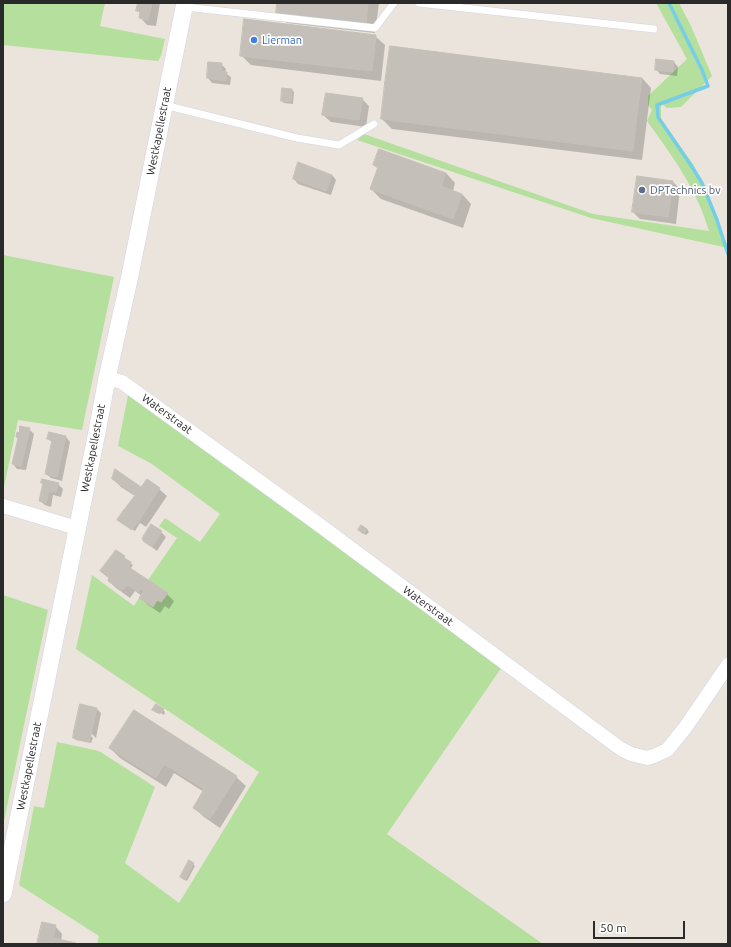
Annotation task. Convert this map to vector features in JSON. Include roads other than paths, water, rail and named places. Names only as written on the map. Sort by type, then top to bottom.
[{"type":"street","name":"Westkapellestraat","points":[[3,894],[107,378],[185,5]]},
{"type":"street","name":"Waterstraat","points":[[107,378],[122,382],[320,526],[621,749],[631,754],[647,758],[668,750],[685,728],[728,665]]},
{"type":"street","points":[[3,506],[77,528]]},
{"type":"lane","points":[[185,5],[375,28],[394,3]]},
{"type":"lane","points":[[419,3],[654,29]]},
{"type":"lane","points":[[164,105],[297,138],[339,145],[374,124]]},
{"type":"waterway","points":[[669,3],[702,70],[708,86],[657,105],[658,117],[702,183],[717,220],[728,254]]},
{"type":"place","name":"Lierman","points":[[254,40]]},
{"type":"place","name":"DPTechnics bv","points":[[642,190]]}]
